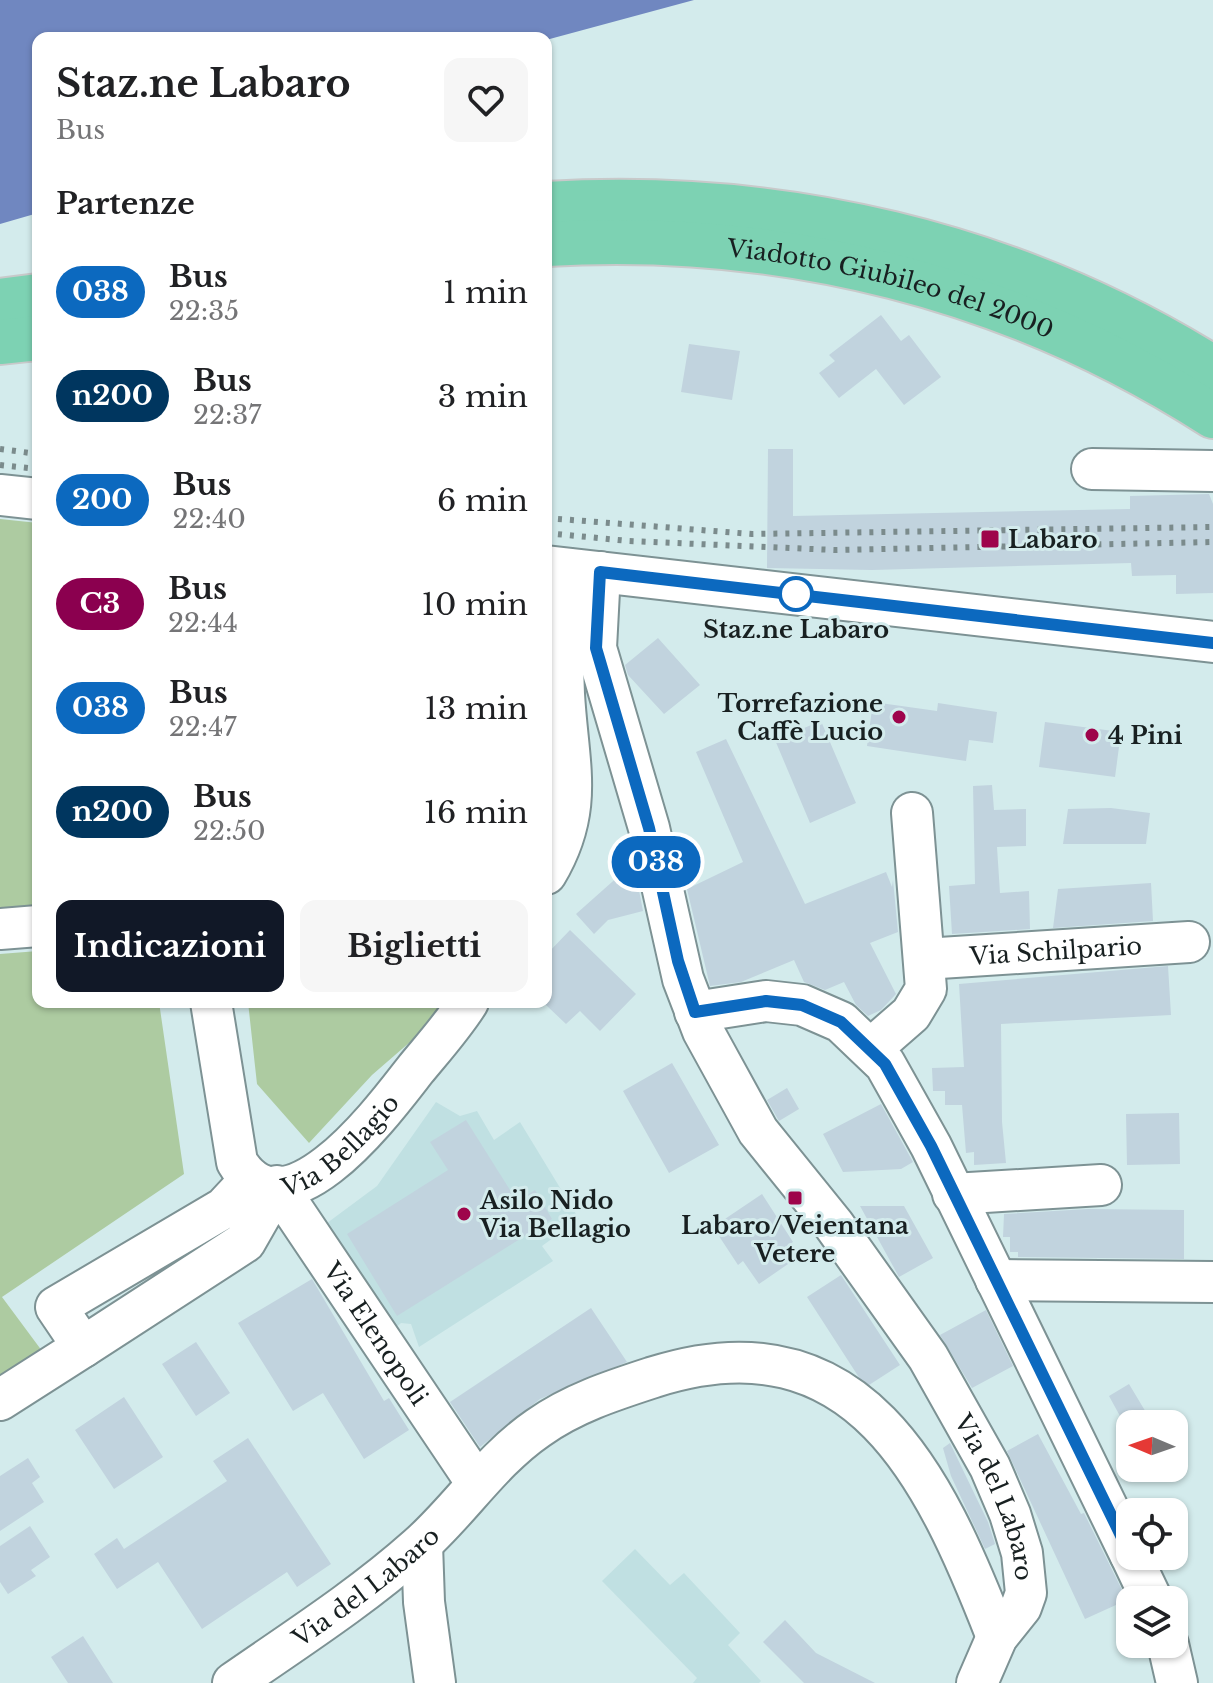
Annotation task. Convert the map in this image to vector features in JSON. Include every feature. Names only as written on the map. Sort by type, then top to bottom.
[{"type":"highway","name":"Viadotto Giubileo del 2000","points":[[552,204],[650,201],[762,208],[908,236],[1055,287],[1132,322],[1213,368]]},
{"type":"highway","name":"Viadotto Giubileo del 2000","points":[[552,244],[614,240],[699,244],[812,257],[895,274],[943,287],[1049,327],[1099,350],[1213,416]]},
{"type":"highway","points":[[0,301],[32,297]]},
{"type":"highway","points":[[0,342],[32,339]]},
{"type":"street","points":[[1092,469],[1213,471]]},
{"type":"street","points":[[0,495],[32,498]]},
{"type":"street","points":[[552,864],[564,843],[572,801],[563,654],[571,569],[1213,642]]},
{"type":"street","name":"Via del Labaro","points":[[233,1683],[422,1544],[476,1482],[535,1430],[597,1396],[698,1366],[760,1361],[790,1366],[818,1378],[847,1398],[904,1451],[951,1526],[997,1637],[1021,1607],[1025,1582],[1014,1526],[990,1467],[928,1357],[900,1316],[753,1124],[695,1012],[678,961],[649,828],[571,569]]},
{"type":"street","points":[[872,1048],[911,1014],[924,998],[924,959],[912,813]]},
{"type":"street","points":[[0,929],[32,926]]},
{"type":"street","name":"Via Schilpario","points":[[924,959],[1189,942]]},
{"type":"street","points":[[695,1012],[766,1001],[790,1002],[831,1016],[872,1048],[898,1083],[1116,1526]]},
{"type":"street","name":"Via Bellagio","points":[[212,1008],[235,1154],[242,1170],[264,1182],[306,1179],[347,1152],[463,1008]]},
{"type":"street","points":[[0,1400],[245,1242],[264,1182]]},
{"type":"street","name":"Via Elenopoli","points":[[264,1182],[476,1482]]},
{"type":"street","points":[[953,1194],[1101,1185]]},
{"type":"street","points":[[996,1280],[1213,1282]]},
{"type":"street","points":[[422,1544],[424,1602],[435,1683]]},
{"type":"street","points":[[977,1683],[997,1637]]},
{"type":"street","points":[[1171,1658],[1177,1683]]},
{"type":"shaded area","points":[[436,1102],[460,1116],[477,1111],[494,1140],[520,1122],[579,1219],[542,1246],[553,1261],[419,1347],[411,1324],[401,1323],[386,1336],[319,1229],[377,1186]]},
{"type":"shaded area","points":[[635,1549],[670,1585],[684,1573],[740,1633],[728,1645],[761,1681],[759,1683],[693,1683],[697,1678],[602,1581]]},
{"type":"green space","points":[[0,519],[32,522],[32,907],[0,913]]},
{"type":"green space","points":[[32,951],[32,1008],[160,1008],[184,1174],[2,1297],[45,1355],[0,1382],[0,954]]},
{"type":"green space","points":[[249,1008],[445,1008],[440,1016],[372,1075],[309,1143],[257,1084]]},
{"type":"water","points":[[0,0],[694,0],[552,38],[552,32],[32,32],[32,215],[0,224]]},
{"type":"building","points":[[881,315],[901,341],[909,335],[941,377],[904,405],[876,369],[839,398],[819,373],[835,361],[829,355]]},
{"type":"building","points":[[689,344],[740,351],[732,400],[681,392]]},
{"type":"building","name":"Labaro","points":[[768,449],[793,449],[793,516],[1130,509],[1130,496],[1209,494],[1213,504],[1213,593],[1176,594],[1176,575],[1132,576],[1131,563],[872,570],[767,568]]},
{"type":"building","points":[[658,638],[700,685],[664,714],[628,675],[625,665]]},
{"type":"building","points":[[873,702],[937,711],[938,703],[997,712],[993,743],[969,740],[966,761],[867,746]]},
{"type":"building","points":[[821,721],[856,803],[810,823],[775,740]]},
{"type":"building","points":[[1045,722],[1121,732],[1115,777],[1039,767]]},
{"type":"building","points":[[726,739],[805,904],[886,872],[892,887],[893,880],[898,932],[870,943],[896,994],[881,1010],[868,1016],[856,1005],[844,982],[825,990],[804,982],[794,960],[741,982],[710,986],[687,889],[743,862],[696,752]]},
{"type":"building","points":[[992,785],[994,810],[1026,809],[1026,846],[997,847],[1000,893],[1029,891],[1030,929],[952,934],[949,886],[975,884],[973,786]]},
{"type":"building","points":[[1111,808],[1150,813],[1146,844],[1063,844],[1068,809]]},
{"type":"building","points":[[635,870],[643,911],[608,920],[594,934],[576,914],[621,874]]},
{"type":"building","points":[[1151,883],[1153,921],[1053,928],[1058,889]]},
{"type":"building","points":[[570,930],[636,994],[600,1031],[580,1011],[566,1024],[549,1008],[552,1008],[552,949]]},
{"type":"building","points":[[1168,966],[1171,1015],[1001,1024],[1002,1122],[1006,1163],[974,1165],[974,1152],[966,1153],[962,1105],[945,1105],[945,1091],[933,1091],[932,1068],[964,1067],[959,984]]},
{"type":"building","points":[[672,1063],[719,1145],[669,1173],[623,1091]]},
{"type":"building","points":[[787,1088],[799,1109],[779,1121],[767,1100]]},
{"type":"building","points":[[881,1104],[913,1162],[901,1169],[843,1172],[823,1134]]},
{"type":"building","points":[[1179,1113],[1180,1164],[1127,1165],[1126,1114]]},
{"type":"building","name":"Asilo Nido Via Bellagio","points":[[466,1120],[517,1201],[535,1190],[552,1219],[397,1316],[347,1234],[448,1170],[430,1142]]},
{"type":"building","points":[[762,1194],[793,1242],[782,1249],[791,1262],[759,1284],[743,1261],[738,1265],[713,1227]]},
{"type":"building","points":[[860,1206],[904,1206],[933,1258],[899,1277]]},
{"type":"building","points":[[1088,1209],[1184,1210],[1184,1259],[1018,1257],[1018,1252],[1010,1252],[1010,1237],[1003,1237],[1004,1214]]},
{"type":"building","points":[[841,1275],[900,1365],[869,1385],[860,1379],[807,1297]]},
{"type":"building","points":[[312,1279],[384,1401],[389,1398],[409,1430],[364,1459],[323,1393],[293,1411],[238,1323]]},
{"type":"building","points":[[591,1308],[627,1362],[540,1399],[480,1447],[450,1402]]},
{"type":"building","points":[[986,1310],[1013,1366],[972,1388],[940,1335]]},
{"type":"building","points":[[196,1342],[230,1393],[196,1416],[162,1364]]},
{"type":"building","points":[[1129,1384],[1145,1410],[1117,1410],[1109,1396]]},
{"type":"building","points":[[124,1397],[163,1457],[114,1489],[75,1430]]},
{"type":"building","points":[[1038,1434],[1081,1514],[1084,1513],[1120,1586],[1116,1586],[1116,1605],[1085,1619],[1007,1451]]},
{"type":"building","points":[[248,1438],[331,1564],[297,1587],[287,1572],[202,1629],[158,1562],[117,1589],[94,1554],[117,1538],[124,1549],[227,1481],[213,1461]]},
{"type":"building","points":[[950,1443],[988,1522],[995,1544],[985,1549],[951,1476],[943,1448]]},
{"type":"building","points":[[28,1458],[40,1477],[32,1483],[44,1502],[0,1531],[0,1476]]},
{"type":"building","points":[[30,1526],[50,1557],[31,1570],[36,1576],[8,1594],[0,1582],[0,1546]]},
{"type":"building","points":[[785,1620],[816,1653],[875,1683],[804,1683],[763,1642]]},
{"type":"building","points":[[83,1636],[113,1683],[68,1683],[51,1657]]},
{"type":"railway","points":[[0,449],[32,453]]},
{"type":"railway","points":[[0,465],[32,468]]},
{"type":"railway","points":[[552,518],[752,534],[1213,527]]},
{"type":"railway","points":[[552,534],[629,541],[835,550],[1213,542]]},
{"type":"bus line","name":"038","points":[[1116,1524],[931,1146],[898,1083],[872,1048],[841,1022],[822,1012],[778,1000],[695,1012],[678,961],[649,828],[596,648],[595,613],[600,572],[1213,643]]},
{"type":"place","name":"Labaro","points":[[990,539]]},
{"type":"place","name":"Staz.ne Labaro","points":[[796,594]]},
{"type":"place","name":"Torrefazione Caffè Lucio","points":[[899,717]]},
{"type":"place","name":"4 Pini","points":[[1092,735]]},
{"type":"place","name":"Labaro/Veientana Vetere","points":[[795,1198]]},
{"type":"place","name":"Asilo Nido Via Bellagio","points":[[464,1214]]}]
